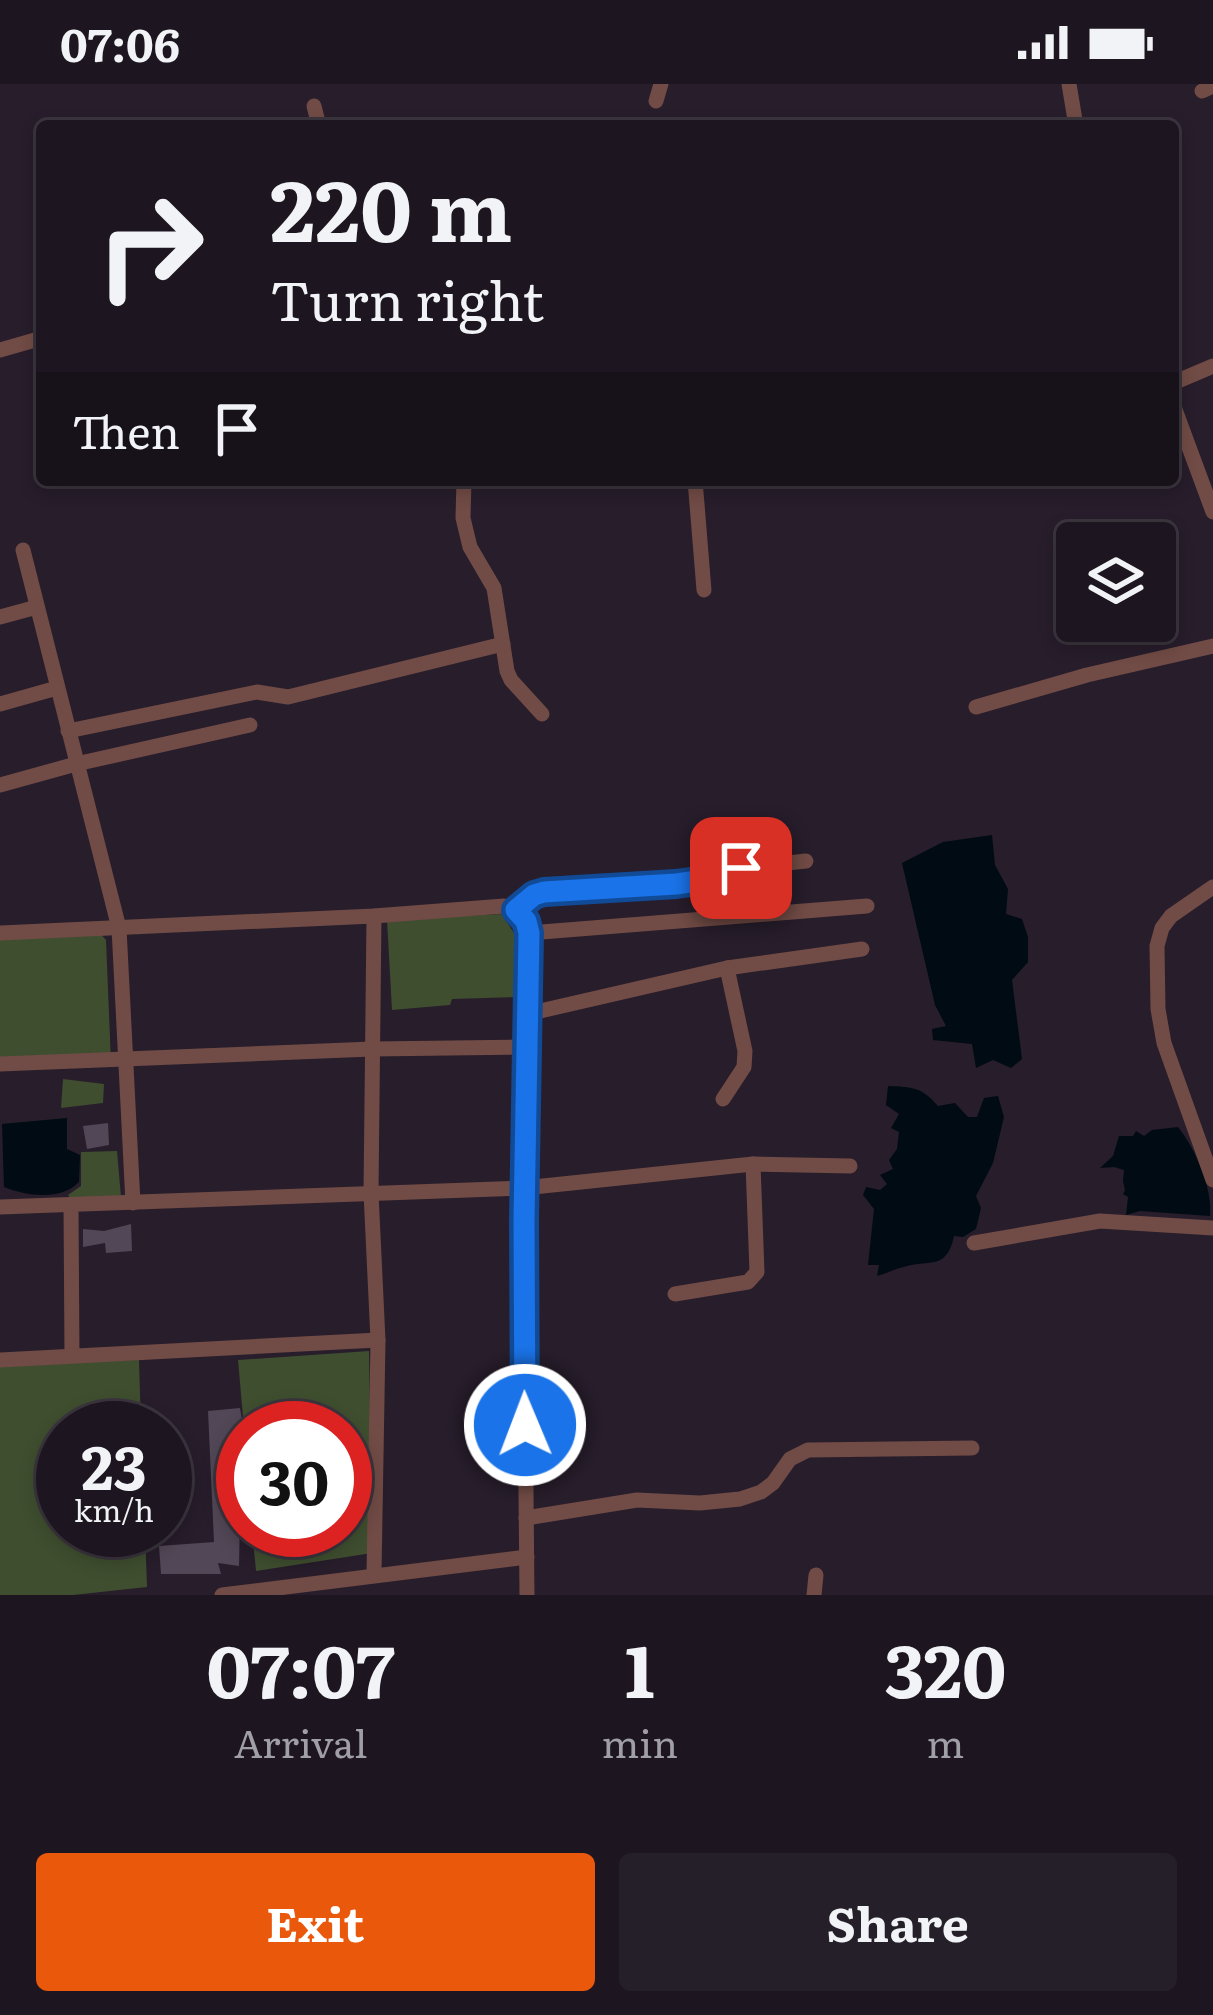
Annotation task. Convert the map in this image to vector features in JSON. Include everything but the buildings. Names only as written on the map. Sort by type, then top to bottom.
[{"type":"street","points":[[1069,84],[1075,120]]},
{"type":"street","points":[[314,106],[318,120]]},
{"type":"street","points":[[0,350],[36,340]]},
{"type":"street","points":[[1179,380],[1213,366]]},
{"type":"street","points":[[1179,420],[1213,512]]},
{"type":"street","points":[[464,486],[463,518],[470,547],[494,588],[511,680],[542,714]]},
{"type":"street","points":[[695,486],[704,590]]},
{"type":"street","points":[[23,550],[118,928],[134,1203]]},
{"type":"street","points":[[0,617],[37,607]]},
{"type":"street","points":[[68,731],[256,692],[287,697],[503,644]]},
{"type":"street","points":[[976,707],[1213,646]]},
{"type":"street","points":[[0,704],[57,688]]},
{"type":"street","points":[[0,785],[250,725]]},
{"type":"street","points":[[516,910],[544,892],[676,884],[741,868],[806,861]]},
{"type":"street","points":[[1213,887],[1171,916],[1157,946],[1164,1043],[1213,1180]]},
{"type":"street","points":[[0,933],[374,916],[504,905],[526,921],[527,1595]]},
{"type":"street","points":[[529,933],[867,906]]},
{"type":"street","points":[[374,916],[371,1193],[378,1340],[374,1574]]},
{"type":"street","points":[[527,1014],[727,968],[862,949]]},
{"type":"street","points":[[723,1099],[744,1067],[745,1051],[727,968]]},
{"type":"street","points":[[0,1064],[526,1047]]},
{"type":"street","points":[[676,1294],[748,1282],[757,1272],[753,1164]]},
{"type":"street","points":[[0,1207],[524,1188],[753,1164],[850,1166]]},
{"type":"street","points":[[71,1205],[72,1356]]},
{"type":"street","points":[[974,1243],[1100,1222],[1213,1228]]},
{"type":"street","points":[[0,1360],[378,1340]]},
{"type":"street","points":[[526,1518],[620,1501],[719,1503],[740,1499],[761,1492],[790,1459],[808,1450],[972,1448]]},
{"type":"street","points":[[222,1595],[527,1557]]},
{"type":"street","points":[[814,1595],[815,1575]]},
{"type":"green space","points":[[502,914],[517,938],[518,997],[452,999],[450,1005],[392,1010],[387,920]]},
{"type":"green space","points":[[98,931],[106,940],[111,1062],[0,1063],[0,935]]},
{"type":"green space","points":[[63,1079],[104,1084],[103,1103],[61,1108]]},
{"type":"green space","points":[[117,1151],[121,1197],[70,1198],[81,1186],[81,1152]]},
{"type":"green space","points":[[369,1351],[370,1401],[242,1401],[238,1360]]},
{"type":"green space","points":[[139,1360],[140,1401],[36,1401],[36,1557],[146,1557],[147,1587],[73,1595],[0,1595],[0,1363]]},
{"type":"green space","points":[[255,1557],[346,1557],[256,1571]]},
{"type":"shaded area","points":[[992,835],[995,865],[1008,889],[1006,914],[1022,919],[1028,937],[1028,962],[1012,980],[1022,1059],[1011,1068],[993,1060],[976,1068],[972,1044],[933,1040],[932,1029],[946,1026],[935,1005],[902,863],[943,842]]},
{"type":"shaded area","points":[[888,1086],[916,1089],[938,1106],[955,1103],[968,1117],[977,1117],[984,1098],[998,1096],[1004,1117],[993,1163],[976,1196],[981,1208],[976,1229],[963,1237],[954,1236],[947,1254],[937,1261],[877,1276],[879,1265],[868,1265],[874,1209],[863,1195],[866,1187],[880,1190],[887,1184],[880,1175],[893,1169],[889,1160],[897,1149],[899,1132],[891,1128],[899,1114],[886,1105]]},
{"type":"shaded area","points":[[67,1118],[67,1149],[80,1155],[79,1182],[63,1192],[43,1195],[4,1187],[2,1124]]},
{"type":"shaded area","points":[[1178,1127],[1202,1169],[1210,1216],[1140,1211],[1126,1215],[1124,1170],[1100,1168],[1113,1156],[1119,1136],[1133,1136],[1136,1131],[1144,1136],[1152,1130]]},
{"type":"route","points":[[525,1425],[529,933],[516,910],[544,892],[676,884],[741,868]]}]
